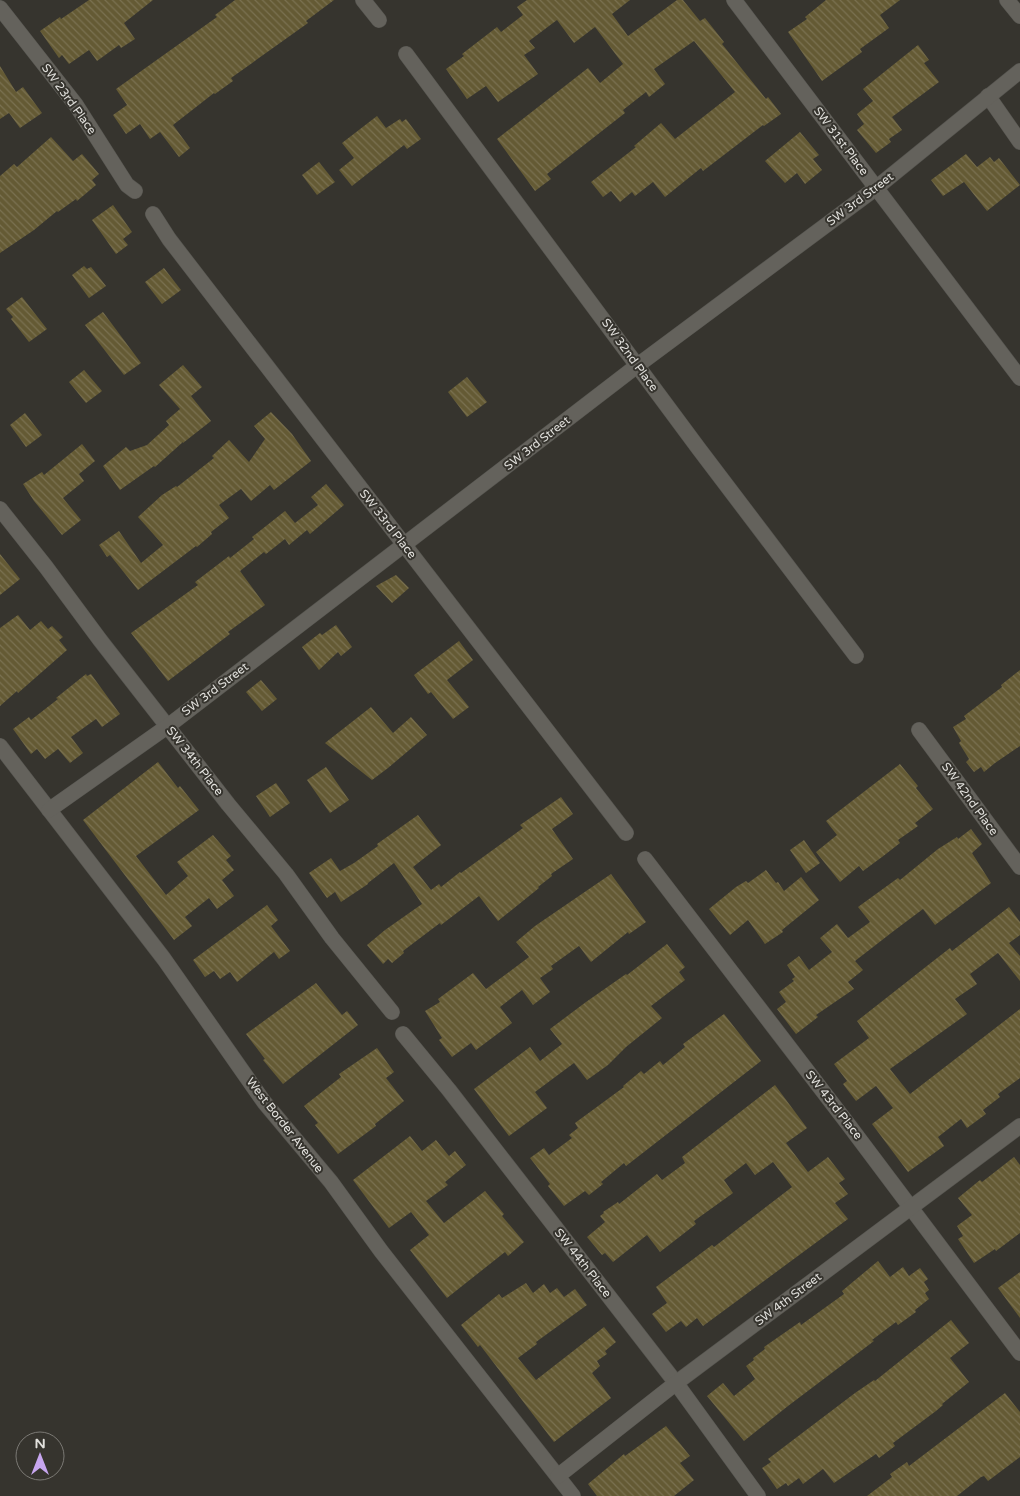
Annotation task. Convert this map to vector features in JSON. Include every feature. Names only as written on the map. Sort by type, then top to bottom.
[{"type":"street","points":[[364,0],[379,20]]},
{"type":"street","name":"SW 31st Place","points":[[734,0],[1020,378]]},
{"type":"street","points":[[1007,0],[1020,16]]},
{"type":"street","name":"SW 23rd Place","points":[[0,8],[76,105],[127,185],[135,191]]},
{"type":"street","name":"SW 32nd Place","points":[[406,54],[638,365],[698,449],[856,656]]},
{"type":"street","name":"SW 3rd Street","points":[[49,810],[168,726],[638,365],[876,188],[1020,71]]},
{"type":"street","points":[[988,96],[1020,142]]},
{"type":"street","name":"SW 33rd Place","points":[[153,214],[169,239],[626,833]]},
{"type":"street","name":"SW 34th Place","points":[[0,509],[228,804],[286,874],[332,938],[392,1012]]},
{"type":"street","name":"SW 42nd Place","points":[[920,730],[1020,867]]},
{"type":"street","name":"West Border Avenue","points":[[0,746],[164,959],[264,1102],[331,1182],[382,1251],[573,1496]]},
{"type":"street","name":"SW 43rd Place","points":[[645,859],[1020,1353]]},
{"type":"street","name":"SW 44th Place","points":[[403,1034],[449,1090],[676,1383],[758,1496]]},
{"type":"street","name":"SW 4th Street","points":[[558,1476],[676,1383],[1020,1126]]},
{"type":"building","points":[[89,0],[153,0],[124,23],[135,39],[121,48],[119,45],[97,61],[89,50],[69,64],[62,55],[59,58],[40,31]]},
{"type":"building","points":[[235,0],[334,0],[306,21],[308,23],[231,78],[233,81],[214,93],[173,125],[190,148],[179,157],[160,132],[150,139],[140,124],[126,134],[113,115],[127,105],[116,89],[217,17],[215,15]]},
{"type":"building","points":[[527,0],[630,0],[612,14],[628,36],[677,0],[683,0],[700,21],[705,18],[724,42],[722,44],[766,99],[768,97],[781,114],[763,125],[703,171],[701,168],[665,197],[653,182],[635,196],[632,192],[620,202],[611,191],[603,197],[591,182],[636,147],[634,146],[661,123],[675,139],[735,92],[694,41],[654,69],[665,84],[649,97],[646,92],[623,110],[625,113],[547,174],[551,179],[535,191],[497,139],[588,68],[600,83],[623,64],[595,27],[574,43],[557,20],[529,41],[535,48],[524,55],[538,74],[498,102],[486,86],[467,99],[446,69],[497,27],[501,32],[523,15],[517,7]]},
{"type":"building","points":[[826,0],[900,0],[880,15],[889,28],[860,49],[862,52],[822,81],[788,32],[807,19],[805,17]]},
{"type":"building","points":[[918,45],[929,60],[924,63],[939,82],[892,117],[902,130],[889,139],[891,142],[876,153],[857,130],[864,124],[857,114],[873,101],[863,89]]},
{"type":"building","points":[[0,66],[16,92],[23,87],[42,113],[20,128],[9,113],[0,119]]},
{"type":"building","points":[[377,116],[386,128],[400,119],[402,122],[406,119],[421,139],[407,149],[404,145],[352,186],[339,170],[354,158],[342,143]]},
{"type":"building","points":[[800,132],[819,155],[813,159],[822,170],[805,184],[797,173],[785,183],[765,161]]},
{"type":"building","points":[[51,137],[73,161],[82,154],[99,174],[92,180],[96,185],[77,201],[76,199],[57,211],[34,230],[0,253],[0,176],[14,164],[17,167]]},
{"type":"building","points":[[966,154],[977,167],[990,157],[994,162],[999,158],[1020,185],[987,211],[964,182],[943,196],[931,180]]},
{"type":"building","points":[[319,162],[335,182],[317,195],[302,175]]},
{"type":"building","points":[[113,205],[132,232],[123,239],[128,245],[116,254],[92,220]]},
{"type":"building","points":[[84,266],[87,269],[91,267],[106,286],[89,298],[72,275]]},
{"type":"building","points":[[164,268],[181,290],[162,304],[145,282]]},
{"type":"building","points":[[22,297],[47,329],[29,342],[11,319],[13,317],[6,309]]},
{"type":"building","points":[[103,312],[141,363],[124,375],[85,325]]},
{"type":"building","points":[[183,365],[202,387],[191,396],[211,421],[183,442],[155,467],[120,490],[103,466],[126,447],[130,451],[147,445],[169,425],[166,421],[180,409],[159,385]]},
{"type":"building","points":[[84,370],[102,391],[86,403],[69,382]]},
{"type":"building","points":[[467,377],[487,402],[467,417],[448,392]]},
{"type":"building","points":[[271,412],[292,434],[311,461],[274,490],[270,485],[251,501],[241,489],[219,505],[229,518],[211,532],[212,534],[197,547],[138,590],[110,555],[107,557],[99,545],[119,531],[141,563],[163,545],[138,517],[162,495],[177,487],[214,458],[212,456],[229,440],[249,462],[265,439],[254,426]]},
{"type":"building","points":[[25,413],[42,435],[26,447],[10,425]]},
{"type":"building","points":[[82,444],[95,461],[79,474],[84,481],[63,498],[81,520],[62,535],[34,501],[23,484],[42,472],[44,475]]},
{"type":"building","points":[[326,484],[344,505],[310,534],[307,530],[289,545],[285,539],[266,554],[264,552],[240,571],[265,605],[228,632],[230,634],[168,681],[131,633],[198,585],[195,582],[229,556],[230,558],[254,539],[252,537],[285,511],[295,523],[318,505],[311,497]]},
{"type":"building","points":[[0,554],[20,579],[0,595]]},
{"type":"building","points":[[396,575],[409,588],[392,603],[376,586]]},
{"type":"building","points":[[18,615],[30,630],[41,621],[48,629],[52,626],[63,637],[59,640],[67,650],[18,693],[17,691],[0,706],[0,628]]},
{"type":"building","points":[[336,625],[352,647],[341,656],[338,652],[319,670],[302,647],[320,633],[322,635]]},
{"type":"building","points":[[459,641],[473,660],[447,680],[469,707],[453,719],[431,692],[428,694],[414,675]]},
{"type":"building","points":[[1020,670],[1020,746],[984,772],[981,767],[974,772],[966,762],[969,759],[959,743],[961,741],[953,727],[966,719],[964,716],[1002,687],[1001,685]]},
{"type":"building","points":[[86,674],[87,676],[91,674],[120,714],[102,727],[96,719],[71,737],[83,753],[70,763],[58,749],[45,759],[37,749],[31,754],[13,729],[29,717],[31,720]]},
{"type":"building","points":[[261,680],[277,699],[262,711],[246,692]]},
{"type":"building","points":[[371,707],[393,733],[411,717],[427,735],[372,780],[325,743]]},
{"type":"building","points":[[158,762],[178,788],[180,786],[199,810],[136,856],[166,895],[188,876],[177,862],[213,835],[231,856],[226,860],[234,870],[222,880],[234,896],[217,909],[209,898],[185,917],[192,926],[174,940],[83,820]]},
{"type":"building","points":[[900,764],[918,786],[916,788],[933,809],[915,823],[918,826],[898,840],[900,843],[863,871],[859,866],[840,882],[816,852],[837,835],[826,821]]},
{"type":"building","points":[[326,767],[349,800],[330,813],[307,780]]},
{"type":"building","points":[[276,783],[290,803],[270,817],[256,796]]},
{"type":"building","points":[[561,797],[573,814],[552,829],[573,859],[551,874],[552,876],[539,888],[498,921],[479,896],[403,951],[404,953],[392,963],[388,959],[383,964],[367,945],[422,904],[394,863],[368,884],[341,902],[335,892],[327,898],[309,873],[331,858],[340,871],[378,846],[377,844],[418,815],[441,845],[413,867],[431,890],[439,884],[441,887],[523,828],[520,825]]},
{"type":"building","points":[[971,829],[982,844],[972,853],[991,883],[935,925],[923,909],[895,930],[855,961],[863,970],[848,982],[854,989],[816,1015],[818,1017],[796,1034],[777,1009],[786,1002],[779,992],[794,981],[792,979],[795,977],[787,965],[799,956],[809,970],[832,952],[820,938],[837,924],[848,938],[870,922],[858,907],[898,878],[900,880],[938,849],[957,837],[958,839]]},
{"type":"building","points":[[804,840],[820,863],[806,873],[790,850]]},
{"type":"building","points":[[766,870],[784,891],[801,877],[819,900],[782,930],[783,932],[765,944],[748,920],[730,935],[709,909],[736,887],[746,881],[748,883]]},
{"type":"building","points":[[611,874],[646,922],[629,934],[628,932],[591,962],[579,946],[551,966],[553,969],[540,978],[550,992],[533,1005],[522,990],[500,1007],[512,1023],[476,1050],[471,1043],[452,1057],[439,1040],[442,1038],[425,1011],[440,1002],[438,999],[473,973],[486,989],[529,957],[516,942],[535,926]]},
{"type":"building","points":[[267,905],[278,920],[271,926],[290,951],[279,959],[274,952],[237,982],[230,972],[220,979],[214,971],[205,977],[193,960]]},
{"type":"building","points":[[1009,907],[1020,922],[1020,935],[1009,943],[1020,956],[1020,981],[998,953],[970,974],[977,984],[955,999],[967,1014],[890,1069],[910,1094],[1020,1009],[1020,1078],[998,1094],[1000,1097],[983,1110],[986,1114],[967,1128],[961,1119],[938,1137],[944,1146],[908,1172],[872,1124],[893,1108],[876,1086],[856,1101],[843,1084],[847,1081],[834,1064],[869,1038],[857,1021],[950,948],[952,951]]},
{"type":"building","points":[[667,944],[685,967],[679,972],[685,980],[651,1006],[662,1018],[626,1047],[608,1065],[587,1080],[574,1063],[535,1092],[547,1108],[509,1136],[474,1089],[530,1047],[540,1061],[562,1044],[550,1029],[627,975]]},
{"type":"building","points":[[316,983],[342,1015],[347,1011],[358,1025],[283,1084],[263,1060],[265,1059],[246,1034]]},
{"type":"building","points":[[724,1014],[761,1061],[626,1166],[624,1163],[589,1195],[585,1191],[564,1206],[530,1158],[544,1148],[549,1155],[572,1138],[569,1135],[578,1128],[575,1123],[624,1087],[641,1071],[644,1074],[660,1061],[663,1065],[685,1047],[683,1044]]},
{"type":"building","points":[[377,1048],[394,1072],[386,1078],[404,1101],[375,1124],[376,1126],[338,1154],[315,1125],[318,1123],[304,1106],[341,1077],[339,1074]]},
{"type":"building","points":[[775,1085],[807,1128],[786,1143],[808,1172],[828,1157],[845,1179],[839,1183],[848,1194],[835,1203],[848,1219],[703,1326],[697,1318],[686,1327],[681,1321],[666,1332],[652,1314],[667,1303],[656,1287],[712,1245],[714,1247],[792,1187],[773,1162],[755,1175],[746,1163],[724,1180],[733,1193],[694,1221],[696,1224],[660,1252],[647,1235],[613,1262],[605,1253],[602,1255],[587,1237],[605,1222],[600,1216],[603,1212],[618,1202],[619,1204],[657,1174],[662,1180],[685,1163],[682,1157]]},
{"type":"building","points":[[410,1136],[422,1151],[436,1140],[449,1156],[455,1151],[466,1165],[445,1182],[448,1185],[426,1201],[444,1223],[485,1191],[504,1214],[502,1216],[524,1242],[508,1256],[505,1252],[447,1298],[410,1250],[429,1235],[411,1212],[389,1228],[353,1180]]},
{"type":"building","points":[[1014,1157],[1020,1165],[1020,1233],[996,1251],[995,1249],[974,1263],[958,1239],[963,1236],[957,1226],[972,1215],[958,1198],[980,1180],[982,1182]]},
{"type":"building","points":[[878,1261],[890,1277],[903,1267],[909,1276],[920,1268],[928,1279],[924,1282],[929,1290],[925,1293],[929,1299],[915,1310],[916,1312],[898,1325],[896,1322],[872,1340],[874,1341],[744,1441],[707,1396],[723,1383],[734,1396],[755,1379],[746,1366],[765,1349],[764,1347],[800,1322],[801,1325],[844,1294],[842,1291]]},
{"type":"building","points":[[1020,1272],[1020,1318],[998,1288]]},
{"type":"building","points":[[526,1283],[533,1293],[544,1284],[550,1293],[557,1288],[564,1297],[575,1289],[587,1305],[536,1342],[537,1344],[518,1358],[536,1380],[604,1327],[616,1342],[605,1351],[607,1354],[597,1361],[600,1366],[592,1373],[611,1398],[554,1442],[480,1345],[478,1347],[461,1325],[499,1294],[502,1298]]},
{"type":"building","points":[[951,1320],[969,1343],[950,1358],[969,1382],[936,1411],[893,1443],[895,1446],[879,1458],[876,1454],[834,1483],[823,1469],[803,1484],[799,1478],[788,1486],[786,1483],[777,1489],[762,1468],[771,1462],[768,1459],[855,1393],[875,1381]]},
{"type":"building","points":[[1005,1393],[1020,1412],[1020,1457],[988,1481],[984,1476],[981,1477],[957,1496],[867,1496],[892,1477],[890,1474],[907,1462],[909,1466]]},
{"type":"building","points":[[666,1426],[690,1456],[680,1463],[694,1480],[674,1496],[597,1496],[588,1484],[624,1454],[625,1456]]}]
